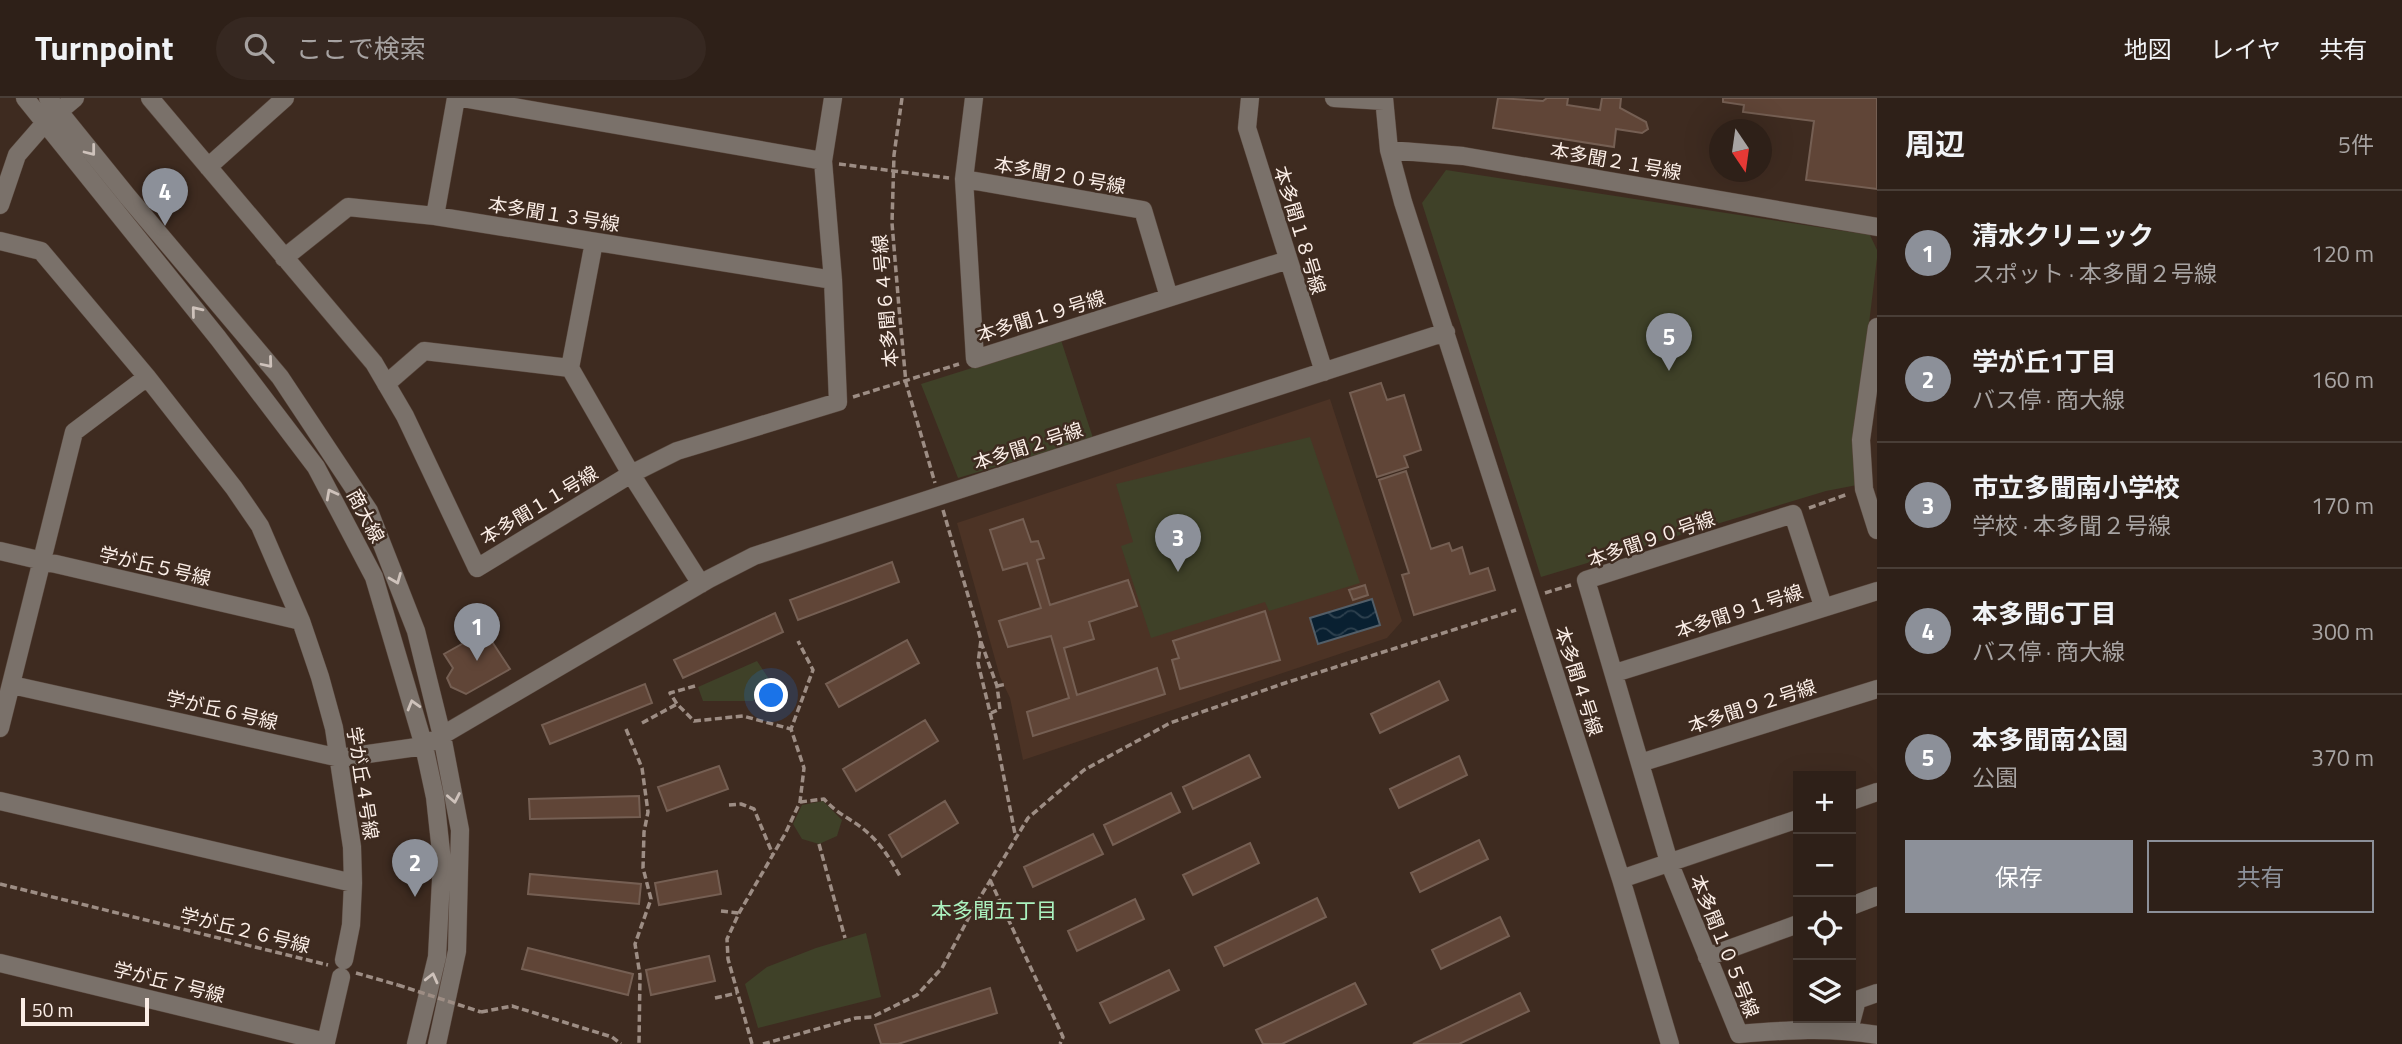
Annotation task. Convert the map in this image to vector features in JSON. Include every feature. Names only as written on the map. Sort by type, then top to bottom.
[{"type":"street","name":"商大線","points":[[25,98],[218,338],[316,467],[374,577],[425,746],[435,797],[442,861],[437,957],[415,1044]]},
{"type":"street","points":[[0,205],[17,155],[44,124],[54,104],[75,98]]},
{"type":"street","name":"本多聞１１号線","points":[[150,98],[374,363],[405,416],[477,568],[631,474],[677,450],[838,402]]},
{"type":"street","points":[[208,167],[285,98]]},
{"type":"street","points":[[435,216],[456,98]]},
{"type":"street","points":[[462,98],[822,161]]},
{"type":"street","points":[[833,98],[822,161],[833,280],[838,402]]},
{"type":"street","name":"本多聞１９号線","points":[[974,98],[964,179],[975,359],[1288,260]]},
{"type":"street","name":"本多聞１８号線","points":[[1250,98],[1247,128],[1324,372]]},
{"type":"street","points":[[1334,98],[1384,100],[1389,150],[1403,202],[1446,332]]},
{"type":"street","name":"商大線","points":[[54,104],[128,197],[280,377],[369,511],[416,631],[442,736],[460,830],[457,951],[437,1044]]},
{"type":"street","name":"本多聞２１号線","points":[[1389,150],[1463,156],[1877,227]]},
{"type":"street","name":"本多聞２０号線","points":[[964,179],[1143,210],[1169,298]]},
{"type":"street","name":"本多聞１３号線","points":[[284,258],[348,207],[435,216],[833,280]]},
{"type":"street","name":"学が丘４号線","points":[[0,241],[41,251],[147,377],[234,488],[260,526],[301,621],[320,677],[340,758],[352,847],[351,925],[326,1043]]},
{"type":"street","points":[[594,242],[570,368],[631,474],[701,584]]},
{"type":"street","points":[[1877,327],[1861,440],[1864,489],[1877,530]]},
{"type":"street","name":"本多聞２号線","points":[[425,746],[701,584],[754,556],[1446,332]]},
{"type":"street","name":"本多聞４号線","points":[[1446,332],[1621,879],[1670,1044]]},
{"type":"street","points":[[386,384],[424,351],[570,368]]},
{"type":"street","points":[[0,728],[74,432],[147,377]]},
{"type":"street","points":[[1793,514],[1823,606]]},
{"type":"street","name":"本多聞９０号線","points":[[1669,862],[1586,580],[1793,514]]},
{"type":"street","name":"学が丘５号線","points":[[0,551],[301,621]]},
{"type":"street","name":"本多聞９１号線","points":[[1615,673],[1877,591]]},
{"type":"street","name":"学が丘６号線","points":[[12,685],[340,758],[425,746]]},
{"type":"street","name":"本多聞９２号線","points":[[1640,763],[1877,689]]},
{"type":"street","points":[[1856,799],[1877,792]]},
{"type":"street","points":[[0,802],[353,883]]},
{"type":"street","points":[[1621,879],[1793,820]]},
{"type":"street","name":"本多聞１０５号線","points":[[1669,862],[1739,1034],[1849,1030],[1877,1035]]},
{"type":"street","points":[[1856,904],[1877,896]]},
{"type":"street","points":[[1707,957],[1793,926]]},
{"type":"street","name":"学が丘７号線","points":[[0,963],[326,1043]]},
{"type":"street","points":[[1849,1030],[1857,1000],[1877,993]]},
{"type":"path","name":"本多聞６４号線","points":[[902,98],[894,171],[892,223],[906,383],[981,639]]},
{"type":"path","points":[[822,161],[964,179]]},
{"type":"path","points":[[838,402],[906,383],[975,359]]},
{"type":"path","points":[[1793,514],[1864,489]]},
{"type":"path","points":[[763,1044],[856,1018],[872,1017],[917,995],[942,968],[990,880],[1028,818],[1084,770],[1170,723],[1532,601],[1586,580]]},
{"type":"path","points":[[981,639],[978,663],[1016,838]]},
{"type":"path","points":[[981,639],[997,686],[1000,709],[990,713]]},
{"type":"path","points":[[752,1044],[728,959],[727,939],[738,913],[773,855],[800,802],[804,768],[791,729],[813,670],[798,641]]},
{"type":"path","points":[[997,686],[1007,684]]},
{"type":"path","points":[[695,686],[670,693],[694,721],[743,716],[791,729]]},
{"type":"path","points":[[642,723],[677,704]]},
{"type":"path","points":[[626,729],[642,768],[648,812],[644,831],[643,868],[651,899],[635,944],[640,975],[639,1044]]},
{"type":"path","points":[[800,802],[824,799],[837,814],[868,833],[889,858],[901,878]]},
{"type":"path","points":[[729,806],[741,804],[754,809],[773,855]]},
{"type":"path","points":[[819,844],[845,938]]},
{"type":"path","points":[[990,880],[1063,1037],[1060,1044]]},
{"type":"path","name":"学が丘２６号線","points":[[0,884],[342,969],[481,1012],[512,1006],[612,1037],[621,1044]]},
{"type":"path","points":[[720,911],[738,913]]},
{"type":"path","points":[[715,998],[737,993]]},
{"type":"shaded area","points":[[1330,399],[1402,621],[1387,638],[1023,760],[1010,698],[1000,677],[957,523]]},
{"type":"green space","points":[[1446,170],[1870,235],[1877,250],[1877,258],[1853,454],[1857,485],[1826,491],[1541,577],[1422,203]]},
{"type":"green space","points":[[1061,340],[1093,438],[958,478],[921,384]]},
{"type":"green space","points":[[1310,437],[1360,583],[1269,611],[1265,602],[1151,638],[1121,546],[1133,542],[1116,484]]},
{"type":"green space","points":[[757,661],[769,679],[766,689],[753,701],[703,701],[698,687]]},
{"type":"green space","points":[[823,801],[842,820],[837,836],[819,844],[802,839],[793,824],[802,805]]},
{"type":"green space","points":[[866,933],[881,997],[758,1028],[745,984],[767,967]]},
{"type":"water","points":[[1372,599],[1380,625],[1318,644],[1310,618]]},
{"type":"building","points":[[1498,98],[1543,101],[1547,98],[1568,98],[1567,105],[1600,110],[1602,98],[1621,98],[1620,108],[1646,122],[1648,129],[1642,133],[1616,129],[1614,147],[1493,128]]},
{"type":"building","points":[[1723,98],[1877,98],[1877,189],[1806,180],[1814,121],[1743,112],[1744,105],[1723,102]]},
{"type":"building","points":[[1381,383],[1387,400],[1404,395],[1421,450],[1404,456],[1408,467],[1377,477],[1350,393]]},
{"type":"building","points":[[1406,471],[1431,549],[1449,543],[1452,551],[1462,547],[1470,574],[1488,568],[1495,590],[1414,615],[1402,575],[1409,573],[1379,480]]},
{"type":"building","points":[[1023,519],[1031,542],[1038,541],[1044,558],[1037,560],[1050,605],[1128,580],[1137,606],[1089,622],[1094,639],[1064,648],[1077,695],[1157,668],[1165,694],[1033,736],[1027,712],[1069,698],[1051,636],[1008,647],[999,621],[1041,608],[1027,563],[1003,570],[990,530]]},
{"type":"building","points":[[892,562],[899,582],[798,620],[790,600]]},
{"type":"building","points":[[1365,585],[1368,595],[1353,600],[1349,590]]},
{"type":"building","points":[[1265,611],[1280,660],[1180,689],[1172,660],[1179,658],[1173,641]]},
{"type":"building","points":[[775,613],[783,632],[683,678],[674,660]]},
{"type":"building","points":[[485,631],[510,669],[466,694],[451,687],[447,678],[453,668],[444,654]]},
{"type":"building","points":[[907,640],[919,663],[839,707],[826,684]]},
{"type":"building","points":[[1439,681],[1448,700],[1380,733],[1371,714]]},
{"type":"building","points":[[645,684],[652,703],[550,744],[542,725]]},
{"type":"building","points":[[925,720],[938,741],[856,791],[843,769]]},
{"type":"building","points":[[1249,755],[1260,777],[1193,809],[1183,787]]},
{"type":"building","points":[[1459,756],[1467,775],[1399,808],[1390,789]]},
{"type":"building","points":[[719,766],[728,789],[667,811],[658,787]]},
{"type":"building","points":[[1171,793],[1180,812],[1113,845],[1104,825]]},
{"type":"building","points":[[639,796],[640,817],[530,819],[529,799]]},
{"type":"building","points":[[945,801],[958,823],[902,857],[889,835]]},
{"type":"building","points":[[1093,834],[1103,854],[1033,887],[1024,867]]},
{"type":"building","points":[[1479,840],[1488,859],[1420,892],[1411,873]]},
{"type":"building","points":[[1250,843],[1259,863],[1193,895],[1183,875]]},
{"type":"building","points":[[717,871],[721,894],[659,905],[655,883]]},
{"type":"building","points":[[530,874],[641,884],[639,904],[528,894]]},
{"type":"building","points":[[1317,898],[1326,917],[1224,966],[1215,947]]},
{"type":"building","points":[[1135,899],[1144,919],[1077,951],[1068,931]]},
{"type":"building","points":[[1500,917],[1509,936],[1441,969],[1432,950]]},
{"type":"building","points":[[528,948],[633,974],[628,995],[522,969]]},
{"type":"building","points":[[709,956],[715,981],[651,995],[646,970]]},
{"type":"building","points":[[1169,970],[1179,990],[1110,1023],[1100,1003]]},
{"type":"building","points":[[1355,983],[1366,1004],[1282,1044],[1263,1044],[1256,1030]]},
{"type":"building","points":[[990,988],[997,1013],[898,1044],[881,1044],[875,1025]]},
{"type":"building","points":[[1520,993],[1529,1011],[1459,1044],[1413,1044]]},
{"type":"place","name":"本多聞6丁目","points":[[165,226]]},
{"type":"place","name":"本多聞南公園","points":[[1669,371]]},
{"type":"place","name":"市立多聞南小学校","points":[[1178,572]]},
{"type":"place","name":"清水クリニック","points":[[477,661]]},
{"type":"place","name":"学が丘1丁目","points":[[415,897]]},
{"type":"district","name":"本多聞五丁目","points":[[994,911]]}]
